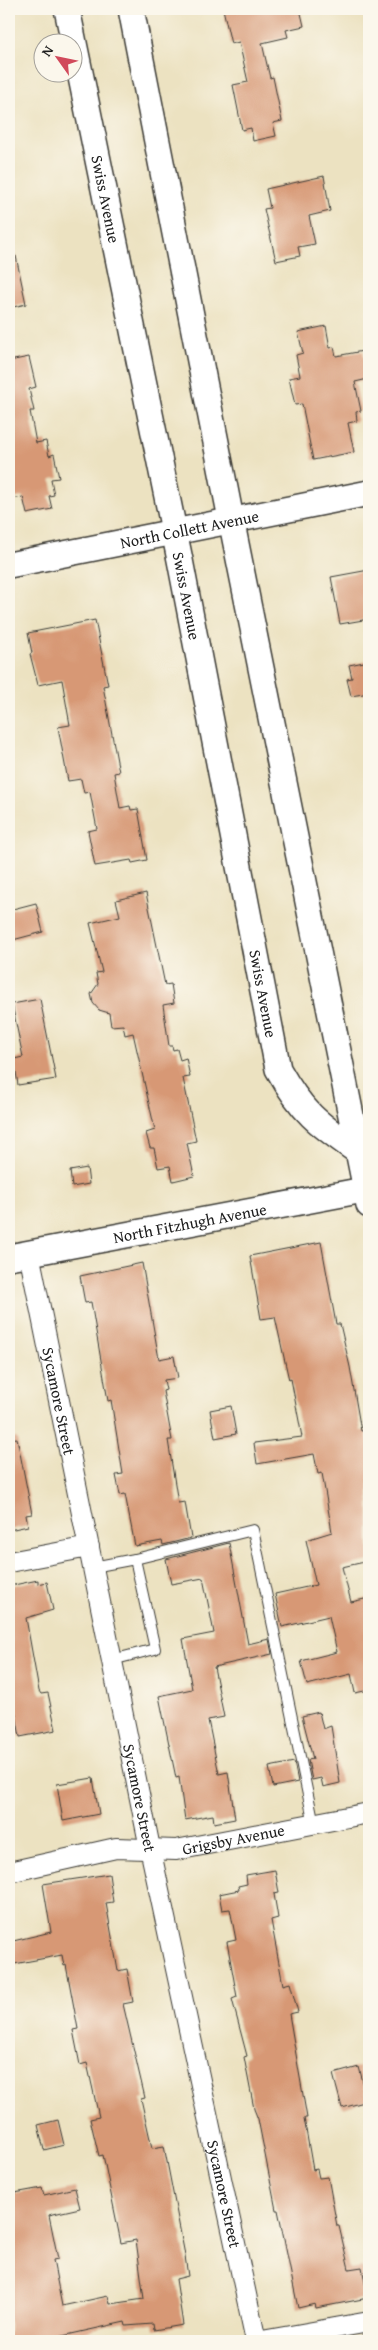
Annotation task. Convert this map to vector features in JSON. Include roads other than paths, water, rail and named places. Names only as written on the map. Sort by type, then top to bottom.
[{"type":"street","name":"Swiss Avenue","points":[[67,9],[174,530],[278,1069],[294,1098],[314,1121],[357,1151]]},
{"type":"street","points":[[131,9],[357,1151],[368,1195]]},
{"type":"street","name":"North Collett Avenue","points":[[9,565],[174,530],[369,493]]},
{"type":"street","name":"North Fitzhugh Avenue","points":[[19,1255],[368,1195]]},
{"type":"street","name":"Sycamore Street","points":[[19,1255],[94,1567],[150,1848],[256,2341]]},
{"type":"street","points":[[9,1562],[89,1547]]},
{"type":"street","name":"Grigsby Avenue","points":[[9,1872],[116,1848],[176,1850],[369,1813]]},
{"type":"street","points":[[262,2341],[369,2322]]},
{"type":"lane","points":[[94,1567],[135,1559],[253,1530],[314,1824]]},
{"type":"lane","points":[[112,1660],[154,1649],[135,1559]]}]
